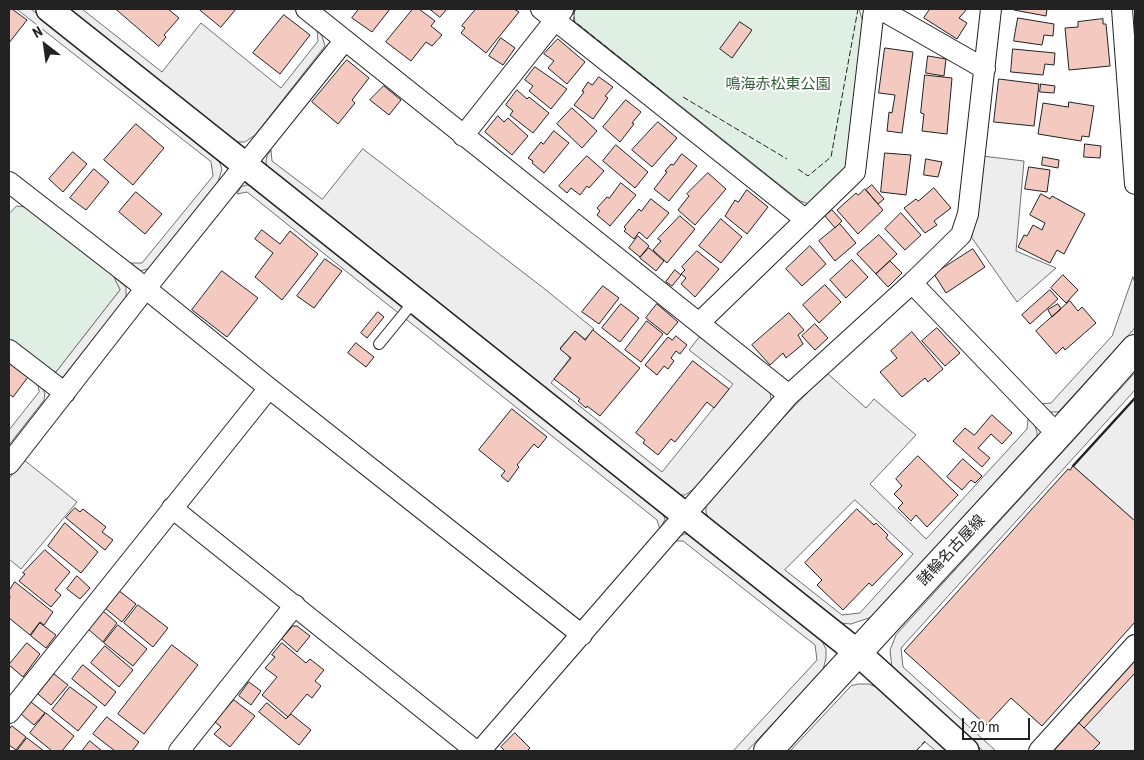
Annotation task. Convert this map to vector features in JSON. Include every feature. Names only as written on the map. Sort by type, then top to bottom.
[{"type":"main road","name":"諸輪名古屋線","points":[[768,751],[1059,436],[1135,349]]},
{"type":"street","points":[[49,9],[858,653],[966,751]]},
{"type":"street","points":[[306,9],[789,395]]},
{"type":"street","points":[[699,323],[855,172],[874,9]]},
{"type":"street","points":[[880,9],[985,69]]},
{"type":"street","points":[[480,751],[789,395],[912,283],[961,235],[968,214],[991,9]]},
{"type":"street","points":[[1122,9],[1135,184]]},
{"type":"street","points":[[464,136],[553,12],[806,220]]},
{"type":"street","points":[[9,464],[146,288],[345,40]]},
{"type":"street","points":[[11,190],[146,288],[269,388],[582,635]]},
{"type":"street","points":[[912,283],[1059,436]]},
{"type":"street","points":[[9,350],[65,393]]},
{"type":"street","points":[[9,713],[269,388]]},
{"type":"street","points":[[172,508],[476,751]]},
{"type":"street","points":[[179,751],[294,605]]},
{"type":"street","points":[[1039,751],[1135,645]]},
{"type":"lane","points":[[379,344],[415,300]]},
{"type":"green space","name":"鳴海赤松東公園","points":[[576,9],[859,9],[863,22],[846,169],[809,204],[800,201],[574,21]]},
{"type":"green space","points":[[17,206],[25,207],[115,277],[120,290],[56,372],[46,371],[9,341],[9,214]]},
{"type":"shaded area","points":[[17,9],[31,9],[216,155],[222,169],[218,182],[150,268],[141,271],[131,263],[142,263],[213,176],[211,162]]},
{"type":"shaded area","points":[[68,9],[82,9],[162,72],[201,23],[281,88],[318,41],[317,30],[322,36],[325,46],[255,135],[245,142],[236,142]]},
{"type":"shaded area","points":[[363,149],[594,329],[585,339],[575,331],[560,348],[570,358],[551,383],[662,472],[733,384],[689,350],[700,336],[770,392],[771,401],[695,488],[685,495],[676,495],[267,168],[267,156],[271,150],[272,161],[322,199]]},
{"type":"shaded area","points":[[982,156],[1024,161],[1016,251],[1056,268],[1017,302],[972,238]]},
{"type":"shaded area","points":[[251,185],[663,514],[665,519],[660,530],[657,520],[247,192],[237,194],[241,187]]},
{"type":"shaded area","points":[[114,277],[126,287],[126,298],[63,377],[57,378],[46,371],[56,372],[120,290]]},
{"type":"shaded area","points":[[1133,277],[1135,283],[1134,329],[1058,412],[1050,412],[1039,404],[1051,403],[1112,336]]},
{"type":"shaded area","points":[[827,373],[866,408],[874,399],[916,435],[870,484],[926,539],[1027,429],[1028,419],[1035,426],[1037,436],[872,617],[851,624],[838,623],[709,521],[706,506],[780,421]],"holes":[[[855,500],[913,554],[860,613],[842,615],[785,570]]]},
{"type":"shaded area","points":[[1135,373],[1135,390],[901,648],[903,667],[996,751],[983,751],[892,668],[890,650],[896,635]]},
{"type":"shaded area","points":[[37,381],[45,393],[44,400],[9,445],[9,430],[39,392]]},
{"type":"shaded area","points":[[1135,398],[1135,521],[1073,466]]},
{"type":"shaded area","points":[[24,460],[77,502],[21,569],[9,559],[9,479]]},
{"type":"shaded area","points":[[686,534],[821,639],[826,649],[823,670],[747,751],[733,751],[817,660],[815,645],[683,541],[676,541],[680,536]]},
{"type":"shaded area","points":[[1135,660],[1135,751],[1052,751]]},
{"type":"shaded area","points":[[869,684],[878,688],[949,751],[936,751],[925,742],[916,751],[790,751],[851,686]]},
{"type":"building","points":[[9,9],[12,9],[27,20],[9,43]]},
{"type":"building","points":[[116,9],[168,9],[179,18],[164,35],[166,37],[159,46]]},
{"type":"building","points":[[199,9],[236,9],[221,27]]},
{"type":"building","points":[[359,9],[390,9],[372,32],[352,18]]},
{"type":"building","points":[[413,9],[419,9],[435,21],[431,26],[442,35],[432,46],[426,42],[411,61],[386,42]]},
{"type":"building","points":[[430,9],[447,9],[440,17]]},
{"type":"building","points":[[476,9],[514,9],[519,12],[486,53],[461,33],[465,28],[462,26]]},
{"type":"building","points":[[930,9],[967,9],[959,18],[967,23],[957,39],[924,18]]},
{"type":"building","points":[[1014,9],[1047,9],[1046,16]]},
{"type":"building","points":[[284,15],[310,35],[280,74],[253,53]]},
{"type":"building","points":[[1018,18],[1054,24],[1053,36],[1044,35],[1042,45],[1014,41]]},
{"type":"building","points":[[1103,19],[1103,24],[1106,24],[1110,66],[1069,70],[1065,28],[1078,27],[1078,22]]},
{"type":"building","points":[[740,22],[752,30],[732,58],[720,49]]},
{"type":"building","points":[[501,38],[515,48],[503,65],[489,56]]},
{"type":"building","points":[[558,39],[585,62],[567,84],[548,68],[554,61],[544,54]]},
{"type":"building","points":[[885,48],[913,52],[902,133],[887,131],[889,112],[892,113],[895,95],[879,93]]},
{"type":"building","points":[[1013,49],[1055,53],[1054,65],[1045,64],[1043,75],[1011,72]]},
{"type":"building","points":[[928,56],[946,59],[944,76],[926,73]]},
{"type":"building","points":[[347,60],[369,78],[352,100],[355,103],[338,124],[312,102]]},
{"type":"building","points":[[535,67],[567,89],[551,109],[529,91],[533,86],[525,80]]},
{"type":"building","points":[[925,75],[952,78],[947,134],[922,131],[924,114],[921,113]]},
{"type":"building","points":[[599,77],[613,87],[605,96],[608,98],[593,119],[574,105],[584,92],[582,91],[588,82],[592,85]]},
{"type":"building","points":[[999,79],[1039,84],[1034,126],[994,122]]},
{"type":"building","points":[[1041,84],[1055,86],[1054,93],[1040,92]]},
{"type":"building","points":[[384,86],[401,100],[389,115],[370,100]]},
{"type":"building","points":[[517,90],[549,113],[533,133],[510,115],[513,111],[506,105]]},
{"type":"building","points":[[626,100],[641,112],[620,142],[603,127]]},
{"type":"building","points":[[1069,102],[1094,106],[1089,137],[1082,136],[1081,141],[1038,134],[1043,103],[1068,107]]},
{"type":"building","points":[[572,108],[597,131],[582,148],[557,124]]},
{"type":"building","points":[[498,116],[504,122],[508,118],[528,136],[512,155],[485,132]]},
{"type":"building","points":[[658,122],[677,138],[652,167],[632,150]]},
{"type":"building","points":[[136,124],[164,148],[133,185],[104,160]]},
{"type":"building","points":[[554,131],[569,143],[544,173],[528,158],[541,142],[543,144]]},
{"type":"building","points":[[1085,144],[1101,146],[1100,158],[1084,157]]},
{"type":"building","points":[[616,145],[648,172],[635,188],[603,161]]},
{"type":"building","points":[[73,152],[87,164],[63,192],[49,179]]},
{"type":"building","points":[[885,153],[911,155],[906,195],[881,192]]},
{"type":"building","points":[[682,154],[697,166],[669,201],[654,189],[667,172],[665,171]]},
{"type":"building","points":[[587,156],[604,171],[580,195],[571,188],[567,193],[559,186]]},
{"type":"building","points":[[1043,157],[1059,160],[1058,168],[1042,165]]},
{"type":"building","points":[[926,159],[942,162],[938,177],[924,175]]},
{"type":"building","points":[[1029,167],[1050,170],[1047,192],[1025,189]]},
{"type":"building","points":[[94,169],[109,182],[86,210],[70,198]]},
{"type":"building","points":[[708,173],[726,189],[695,225],[678,210],[689,196],[687,194]]},
{"type":"building","points":[[621,183],[636,195],[610,226],[597,215],[600,211],[597,208],[607,197],[609,198]]},
{"type":"building","points":[[872,185],[884,199],[878,204],[866,190]]},
{"type":"building","points":[[934,188],[951,208],[934,221],[937,225],[925,233],[904,208],[916,199],[918,201]]},
{"type":"building","points":[[865,189],[883,210],[858,234],[837,210],[856,193],[858,195]]},
{"type":"building","points":[[747,190],[768,207],[747,234],[725,216],[735,200],[738,202]]},
{"type":"building","points":[[136,192],[162,214],[145,234],[119,212]]},
{"type":"building","points":[[1041,194],[1050,199],[1052,196],[1085,214],[1064,254],[1057,250],[1050,263],[1018,247],[1024,235],[1027,236],[1033,225],[1042,230],[1045,223],[1030,215]]},
{"type":"building","points":[[651,199],[669,213],[647,239],[639,232],[634,239],[624,231],[626,229],[624,227],[639,209],[641,211]]},
{"type":"building","points":[[832,210],[842,221],[835,228],[825,216]]},
{"type":"building","points":[[901,213],[921,235],[905,250],[885,229]]},
{"type":"building","points":[[680,216],[695,229],[667,263],[653,250],[661,241],[658,239]]},
{"type":"building","points":[[721,219],[742,237],[721,263],[699,246]]},
{"type":"building","points":[[840,224],[856,243],[835,261],[819,241]]},
{"type":"building","points":[[262,230],[280,244],[290,231],[318,254],[282,300],[255,277],[273,253],[255,239]]},
{"type":"building","points":[[879,235],[897,254],[876,274],[857,254]]},
{"type":"building","points":[[638,236],[649,246],[640,257],[629,248]]},
{"type":"building","points":[[810,246],[826,264],[802,286],[786,269]]},
{"type":"building","points":[[649,248],[664,261],[656,271],[640,258]]},
{"type":"building","points":[[973,249],[985,267],[946,293],[934,274]]},
{"type":"building","points":[[697,251],[719,269],[695,297],[681,284],[686,278],[681,274],[685,270],[682,267]]},
{"type":"building","points":[[325,259],[342,271],[314,308],[297,296]]},
{"type":"building","points":[[852,260],[868,277],[846,298],[830,280]]},
{"type":"building","points":[[890,261],[902,273],[888,287],[876,274]]},
{"type":"building","points":[[675,270],[681,275],[672,286],[666,282]]},
{"type":"building","points":[[222,271],[258,298],[227,337],[192,310]]},
{"type":"building","points":[[1063,275],[1078,290],[1066,303],[1051,288]]},
{"type":"building","points":[[825,285],[841,302],[819,323],[803,305]]},
{"type":"building","points":[[603,286],[619,298],[599,324],[582,312]]},
{"type":"building","points":[[1050,290],[1058,299],[1030,324],[1022,315]]},
{"type":"building","points":[[1070,301],[1078,311],[1082,307],[1096,323],[1065,350],[1063,347],[1056,354],[1036,331]]},
{"type":"building","points":[[621,304],[639,318],[620,342],[602,328]]},
{"type":"building","points":[[657,304],[678,322],[667,335],[646,318]]},
{"type":"building","points":[[1058,304],[1061,309],[1052,317],[1048,310]]},
{"type":"building","points":[[378,312],[384,317],[367,338],[361,333]]},
{"type":"building","points":[[789,313],[804,330],[798,335],[803,344],[786,358],[783,353],[770,365],[752,345]]},
{"type":"building","points":[[647,321],[663,334],[641,362],[625,350]]},
{"type":"building","points":[[815,324],[828,338],[815,350],[802,336]]},
{"type":"building","points":[[937,328],[960,353],[945,366],[922,341]]},
{"type":"building","points":[[593,330],[640,368],[600,416],[587,406],[586,408],[578,401],[580,399],[554,379],[571,358],[560,349],[575,331],[585,340]]},
{"type":"building","points":[[912,332],[943,369],[928,382],[925,378],[902,397],[880,372],[897,358],[891,351]]},
{"type":"building","points":[[676,336],[687,345],[680,354],[676,351],[671,358],[674,361],[668,369],[664,366],[657,375],[645,365],[668,337],[672,340]]},
{"type":"building","points":[[356,343],[374,357],[366,367],[348,353]]},
{"type":"building","points":[[693,361],[729,389],[714,408],[707,402],[675,442],[671,439],[658,455],[643,443],[645,440],[636,433]]},
{"type":"building","points":[[9,363],[28,377],[13,397],[9,394]]},
{"type":"building","points":[[512,409],[547,437],[538,448],[534,444],[517,465],[519,467],[508,482],[501,476],[505,471],[479,450]]},
{"type":"building","points":[[992,415],[1012,433],[1002,444],[991,434],[978,448],[990,458],[982,467],[953,441],[965,428],[974,435]]},
{"type":"building","points":[[918,456],[958,495],[927,527],[916,515],[911,521],[898,508],[903,503],[894,494],[902,486],[896,479]]},
{"type":"building","points":[[963,459],[982,476],[975,483],[971,480],[962,490],[947,477]]},
{"type":"building","points":[[1073,466],[1135,521],[1135,622],[1042,726],[1011,698],[986,725],[904,651],[1068,469],[1070,470]]},
{"type":"building","points":[[75,508],[80,512],[83,509],[106,527],[102,532],[113,540],[105,550],[66,518]]},
{"type":"building","points":[[857,509],[874,525],[876,523],[888,535],[886,538],[903,554],[872,586],[869,583],[843,610],[817,585],[822,580],[805,563]]},
{"type":"building","points":[[65,523],[98,552],[81,573],[48,546]]},
{"type":"building","points":[[45,550],[70,572],[55,590],[61,595],[51,607],[19,581],[25,574],[23,573]]},
{"type":"building","points":[[77,576],[90,588],[80,599],[67,589]]},
{"type":"building","points":[[15,582],[53,612],[44,625],[40,622],[30,635],[9,618],[9,591]]},
{"type":"building","points":[[118,590],[136,604],[122,622],[105,608]]},
{"type":"building","points":[[138,605],[168,628],[153,647],[124,623]]},
{"type":"building","points":[[103,611],[117,623],[103,642],[88,629]]},
{"type":"building","points":[[40,623],[56,635],[46,648],[31,636]]},
{"type":"building","points":[[118,625],[147,649],[133,666],[104,643]]},
{"type":"building","points":[[293,626],[297,626],[310,636],[297,652],[282,639]]},
{"type":"building","points":[[27,643],[40,654],[23,677],[9,665]]},
{"type":"building","points":[[282,643],[306,663],[310,659],[324,670],[315,681],[321,686],[312,698],[307,694],[288,717],[262,695],[277,677],[265,668],[275,657],[272,655]]},
{"type":"building","points":[[172,645],[198,665],[144,734],[118,714]]},
{"type":"building","points":[[105,646],[133,670],[119,687],[91,663]]},
{"type":"building","points":[[1135,661],[1135,673],[1084,728],[1079,723]]},
{"type":"building","points":[[83,665],[116,692],[105,706],[72,679]]},
{"type":"building","points":[[54,674],[68,685],[51,705],[38,694]]},
{"type":"building","points":[[249,682],[261,691],[251,705],[239,696]]},
{"type":"building","points":[[70,687],[97,707],[78,731],[52,710]]},
{"type":"building","points":[[234,700],[255,716],[230,747],[214,734],[221,727],[215,722]]},
{"type":"building","points":[[31,702],[45,713],[34,725],[21,714]]},
{"type":"building","points":[[267,703],[286,719],[291,714],[311,730],[299,745],[259,712]]},
{"type":"building","points":[[46,713],[74,736],[62,751],[52,751],[30,733]]},
{"type":"building","points":[[107,717],[139,742],[132,751],[115,751],[93,734]]},
{"type":"building","points":[[1079,723],[1100,743],[1092,751],[1054,751]]},
{"type":"building","points":[[12,726],[26,737],[16,750],[9,745],[9,730]]},
{"type":"building","points":[[515,733],[530,748],[527,751],[505,751],[501,747]]},
{"type":"building","points":[[27,738],[44,751],[17,751]]},
{"type":"building","points":[[90,741],[102,751],[82,751]]},
{"type":"fence","points":[[576,9],[574,21],[664,93]]},
{"type":"fence","points":[[798,169],[808,176],[831,157],[858,9]]},
{"type":"fence","points":[[683,97],[787,159]]},
{"type":"fence","points":[[916,751],[925,741]]},
{"type":"wall","points":[[1073,466],[1135,398]]}]
